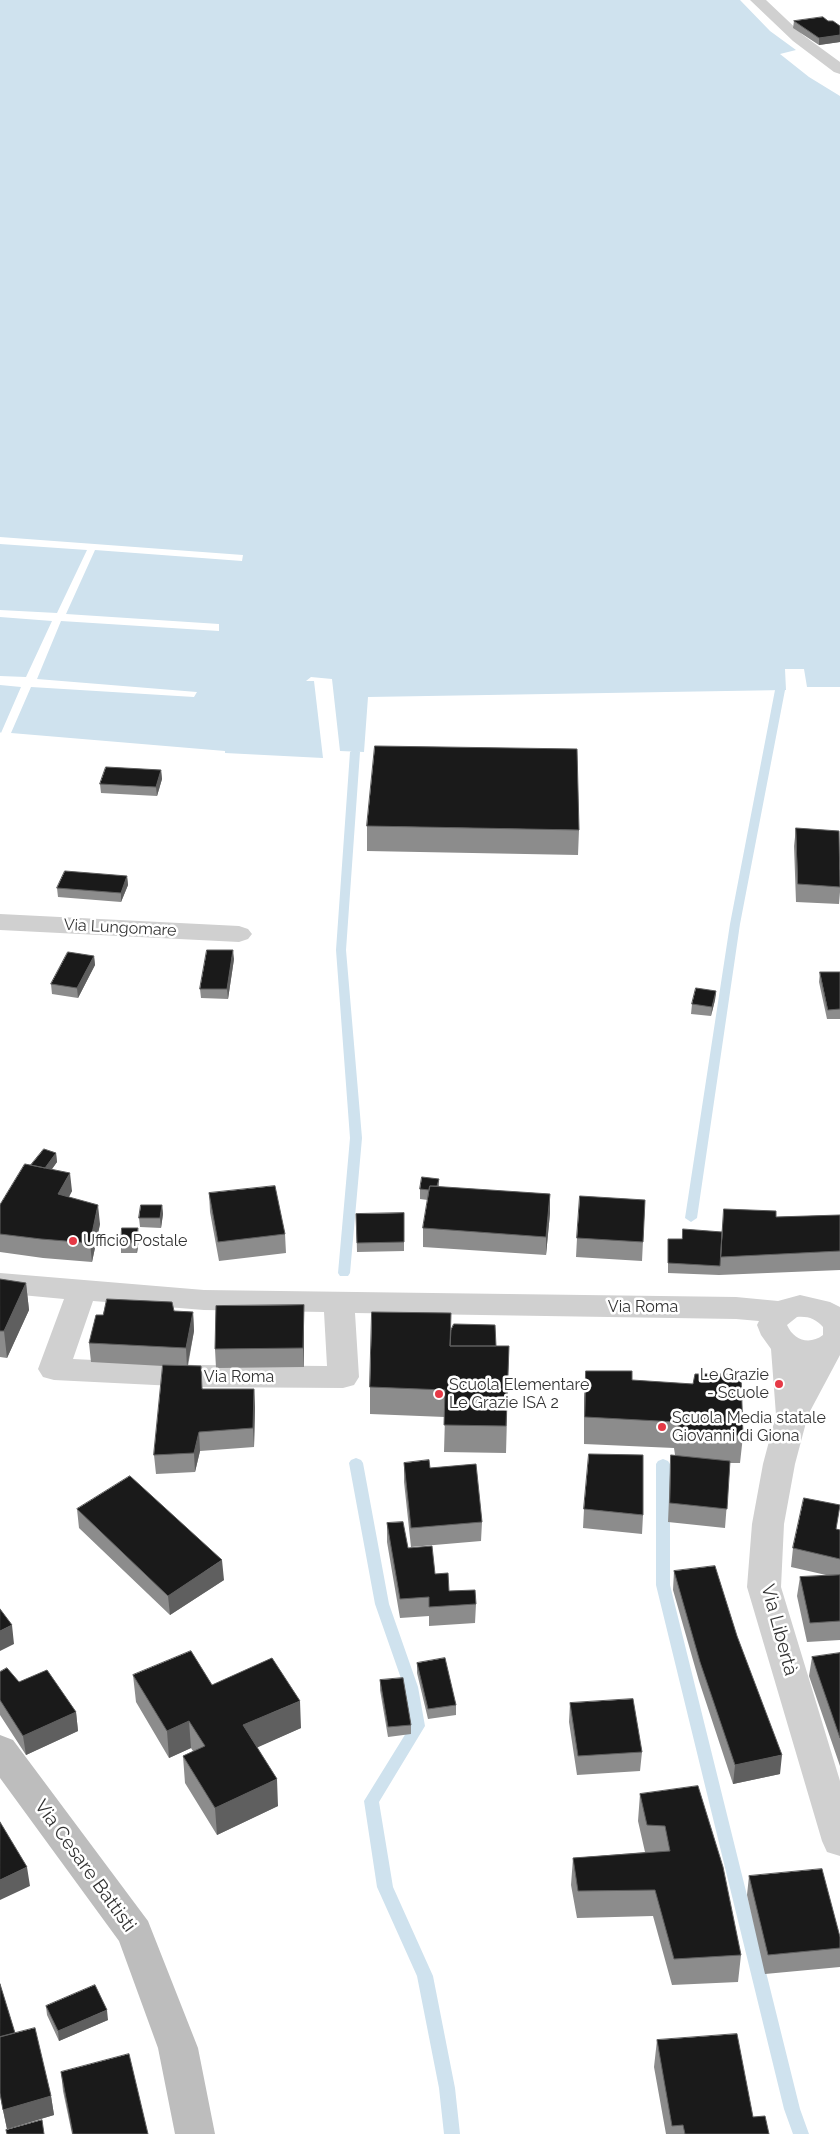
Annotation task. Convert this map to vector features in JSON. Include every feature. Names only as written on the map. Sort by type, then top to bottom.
[{"type":"main road","name":"Via Cesare Battisti","points":[[0,1750],[135,1933],[178,2048],[196,2134]]},
{"type":"street","points":[[757,0],[798,38],[840,69]]},
{"type":"street","name":"Via Lungomare","points":[[0,922],[239,934]]},
{"type":"street","name":"Via Roma","points":[[0,1283],[204,1300],[546,1307],[736,1308],[780,1330]]},
{"type":"street","name":"Via Roma","points":[[82,1290],[54,1369],[195,1376],[343,1377],[339,1302]]},
{"type":"street","points":[[800,1306],[834,1325],[807,1352],[780,1330],[800,1306]]},
{"type":"street","name":"Via Libertà","points":[[834,1325],[792,1415],[779,1464],[768,1524],[764,1587],[840,1841]]},
{"type":"street","name":"Via Libertà","points":[[780,1330],[792,1415]]},
{"type":"water","points":[[0,0],[740,0],[770,31],[796,50],[780,54],[809,77],[840,96],[840,687],[807,687],[804,669],[785,669],[786,690],[368,697],[364,752],[340,751],[332,679],[311,677],[306,681],[314,681],[323,758],[225,753],[225,751],[11,733],[31,687],[194,697],[197,692],[37,679],[61,621],[219,631],[219,624],[66,614],[95,550],[242,561],[243,555],[0,537]]},
{"type":"water","points":[[0,544],[87,550],[57,613],[0,610]]},
{"type":"water","points":[[0,617],[52,621],[26,677],[0,676]]},
{"type":"water","points":[[0,685],[21,687],[1,733],[0,732]]},
{"type":"building","points":[[823,17],[840,26],[840,35],[819,38],[794,21]]},
{"type":"building","points":[[375,746],[577,749],[579,830],[367,826]]},
{"type":"building","points":[[106,767],[161,770],[156,787],[100,784]]},
{"type":"building","points":[[796,828],[839,831],[840,887],[798,884]]},
{"type":"building","points":[[65,871],[127,876],[121,893],[57,888]]},
{"type":"building","points":[[207,950],[233,950],[227,989],[200,989]]},
{"type":"building","points":[[68,952],[94,956],[77,988],[51,984]]},
{"type":"building","points":[[820,972],[840,972],[840,1009],[828,1010]]},
{"type":"building","points":[[696,988],[716,991],[712,1007],[692,1004]]},
{"type":"building","points":[[44,1149],[56,1153],[45,1168],[31,1165]]},
{"type":"building","points":[[25,1164],[70,1173],[58,1194],[98,1205],[90,1243],[0,1234],[0,1205]]},
{"type":"building","points":[[422,1177],[439,1179],[437,1186],[430,1186],[429,1190],[420,1189]]},
{"type":"building","points":[[275,1186],[285,1234],[218,1242],[209,1193]]},
{"type":"building","points":[[430,1186],[550,1194],[546,1237],[423,1228]]},
{"type":"building","points":[[580,1196],[645,1200],[643,1242],[577,1238]]},
{"type":"building","points":[[141,1205],[162,1205],[160,1218],[139,1218]]},
{"type":"building","points":[[724,1209],[776,1211],[776,1217],[840,1215],[840,1251],[721,1257]]},
{"type":"building","points":[[404,1213],[404,1242],[357,1243],[356,1214]]},
{"type":"building","points":[[122,1228],[138,1228],[136,1243],[121,1243]]},
{"type":"building","points":[[683,1229],[722,1232],[720,1266],[668,1263],[668,1239],[682,1239]]},
{"type":"building","points":[[0,1279],[26,1283],[4,1331],[0,1331]]},
{"type":"building","points":[[107,1299],[172,1302],[174,1311],[193,1312],[186,1348],[89,1343],[96,1315],[103,1315]]},
{"type":"building","points":[[304,1305],[303,1348],[215,1349],[216,1306]]},
{"type":"building","name":"Scuola Elementare Le Grazie ISA 2","points":[[372,1312],[451,1313],[450,1346],[509,1346],[506,1426],[444,1425],[445,1390],[370,1387]]},
{"type":"building","points":[[454,1324],[495,1325],[496,1346],[450,1346],[451,1330]]},
{"type":"building","points":[[163,1365],[201,1366],[202,1389],[254,1389],[253,1428],[199,1432],[194,1453],[154,1455]]},
{"type":"building","points":[[586,1371],[632,1371],[632,1380],[693,1384],[695,1374],[741,1374],[743,1436],[678,1434],[677,1422],[585,1417]]},
{"type":"building","points":[[589,1454],[643,1455],[643,1515],[584,1509]]},
{"type":"building","points":[[671,1455],[730,1461],[727,1509],[670,1503]]},
{"type":"building","points":[[429,1460],[430,1468],[476,1464],[482,1522],[411,1528],[404,1463]]},
{"type":"building","points":[[130,1476],[222,1560],[168,1596],[77,1509]]},
{"type":"building","points":[[804,1498],[840,1505],[836,1529],[840,1530],[840,1559],[793,1548]]},
{"type":"building","points":[[403,1522],[408,1548],[432,1546],[435,1574],[448,1573],[449,1591],[475,1590],[476,1604],[429,1607],[429,1597],[400,1599],[387,1523]]},
{"type":"building","points":[[715,1566],[737,1636],[782,1755],[735,1765],[700,1662],[674,1571]]},
{"type":"building","points":[[840,1575],[840,1621],[810,1623],[800,1577]]},
{"type":"building","points":[[0,1609],[12,1625],[0,1631]]},
{"type":"building","points":[[191,1651],[212,1685],[272,1658],[300,1701],[243,1725],[277,1779],[215,1808],[183,1756],[205,1746],[189,1721],[167,1731],[133,1675]]},
{"type":"building","points":[[840,1653],[840,1738],[812,1657]]},
{"type":"building","points":[[445,1658],[456,1705],[428,1709],[417,1663]]},
{"type":"building","points":[[7,1668],[19,1682],[47,1670],[76,1712],[23,1736],[0,1700],[0,1672]]},
{"type":"building","points":[[403,1678],[411,1725],[388,1727],[380,1680]]},
{"type":"building","points":[[633,1699],[642,1752],[578,1756],[570,1703]]},
{"type":"building","points":[[698,1786],[723,1867],[741,1955],[674,1959],[655,1890],[578,1891],[573,1858],[670,1851],[665,1826],[647,1825],[640,1794]]},
{"type":"building","points":[[0,1822],[27,1867],[0,1880]]},
{"type":"building","points":[[822,1869],[840,1937],[840,1948],[768,1955],[749,1876]]},
{"type":"building","points":[[0,1984],[15,2033],[0,2037]]},
{"type":"building","points":[[95,1985],[107,2010],[58,2031],[46,2006]]},
{"type":"building","points":[[35,2028],[51,2096],[3,2110],[0,2093],[0,2037]]},
{"type":"building","points":[[737,2034],[753,2117],[765,2116],[769,2134],[685,2134],[683,2125],[672,2126],[657,2040]]},
{"type":"building","points":[[129,2054],[148,2134],[73,2134],[61,2072]]},
{"type":"building","points":[[42,2120],[44,2134],[7,2134],[6,2130]]},
{"type":"waterway","points":[[691,1218],[735,924],[780,690]]},
{"type":"waterway","points":[[344,1273],[356,1138],[341,950],[355,752]]},
{"type":"waterway","points":[[356,1463],[382,1604],[411,1687],[418,1726],[371,1801],[385,1887],[425,1976],[447,2088],[452,2134]]},
{"type":"waterway","points":[[663,1464],[663,1585],[792,2109],[801,2134]]},
{"type":"place","name":"Ufficio Postale","points":[[73,1241]]},
{"type":"place","name":"Le Grazie - Scuole","points":[[779,1384]]},
{"type":"place","name":"Scuola Elementare Le Grazie ISA 2","points":[[439,1394]]},
{"type":"place","name":"Scuola Media statale Giovanni di Giona","points":[[662,1427]]}]
